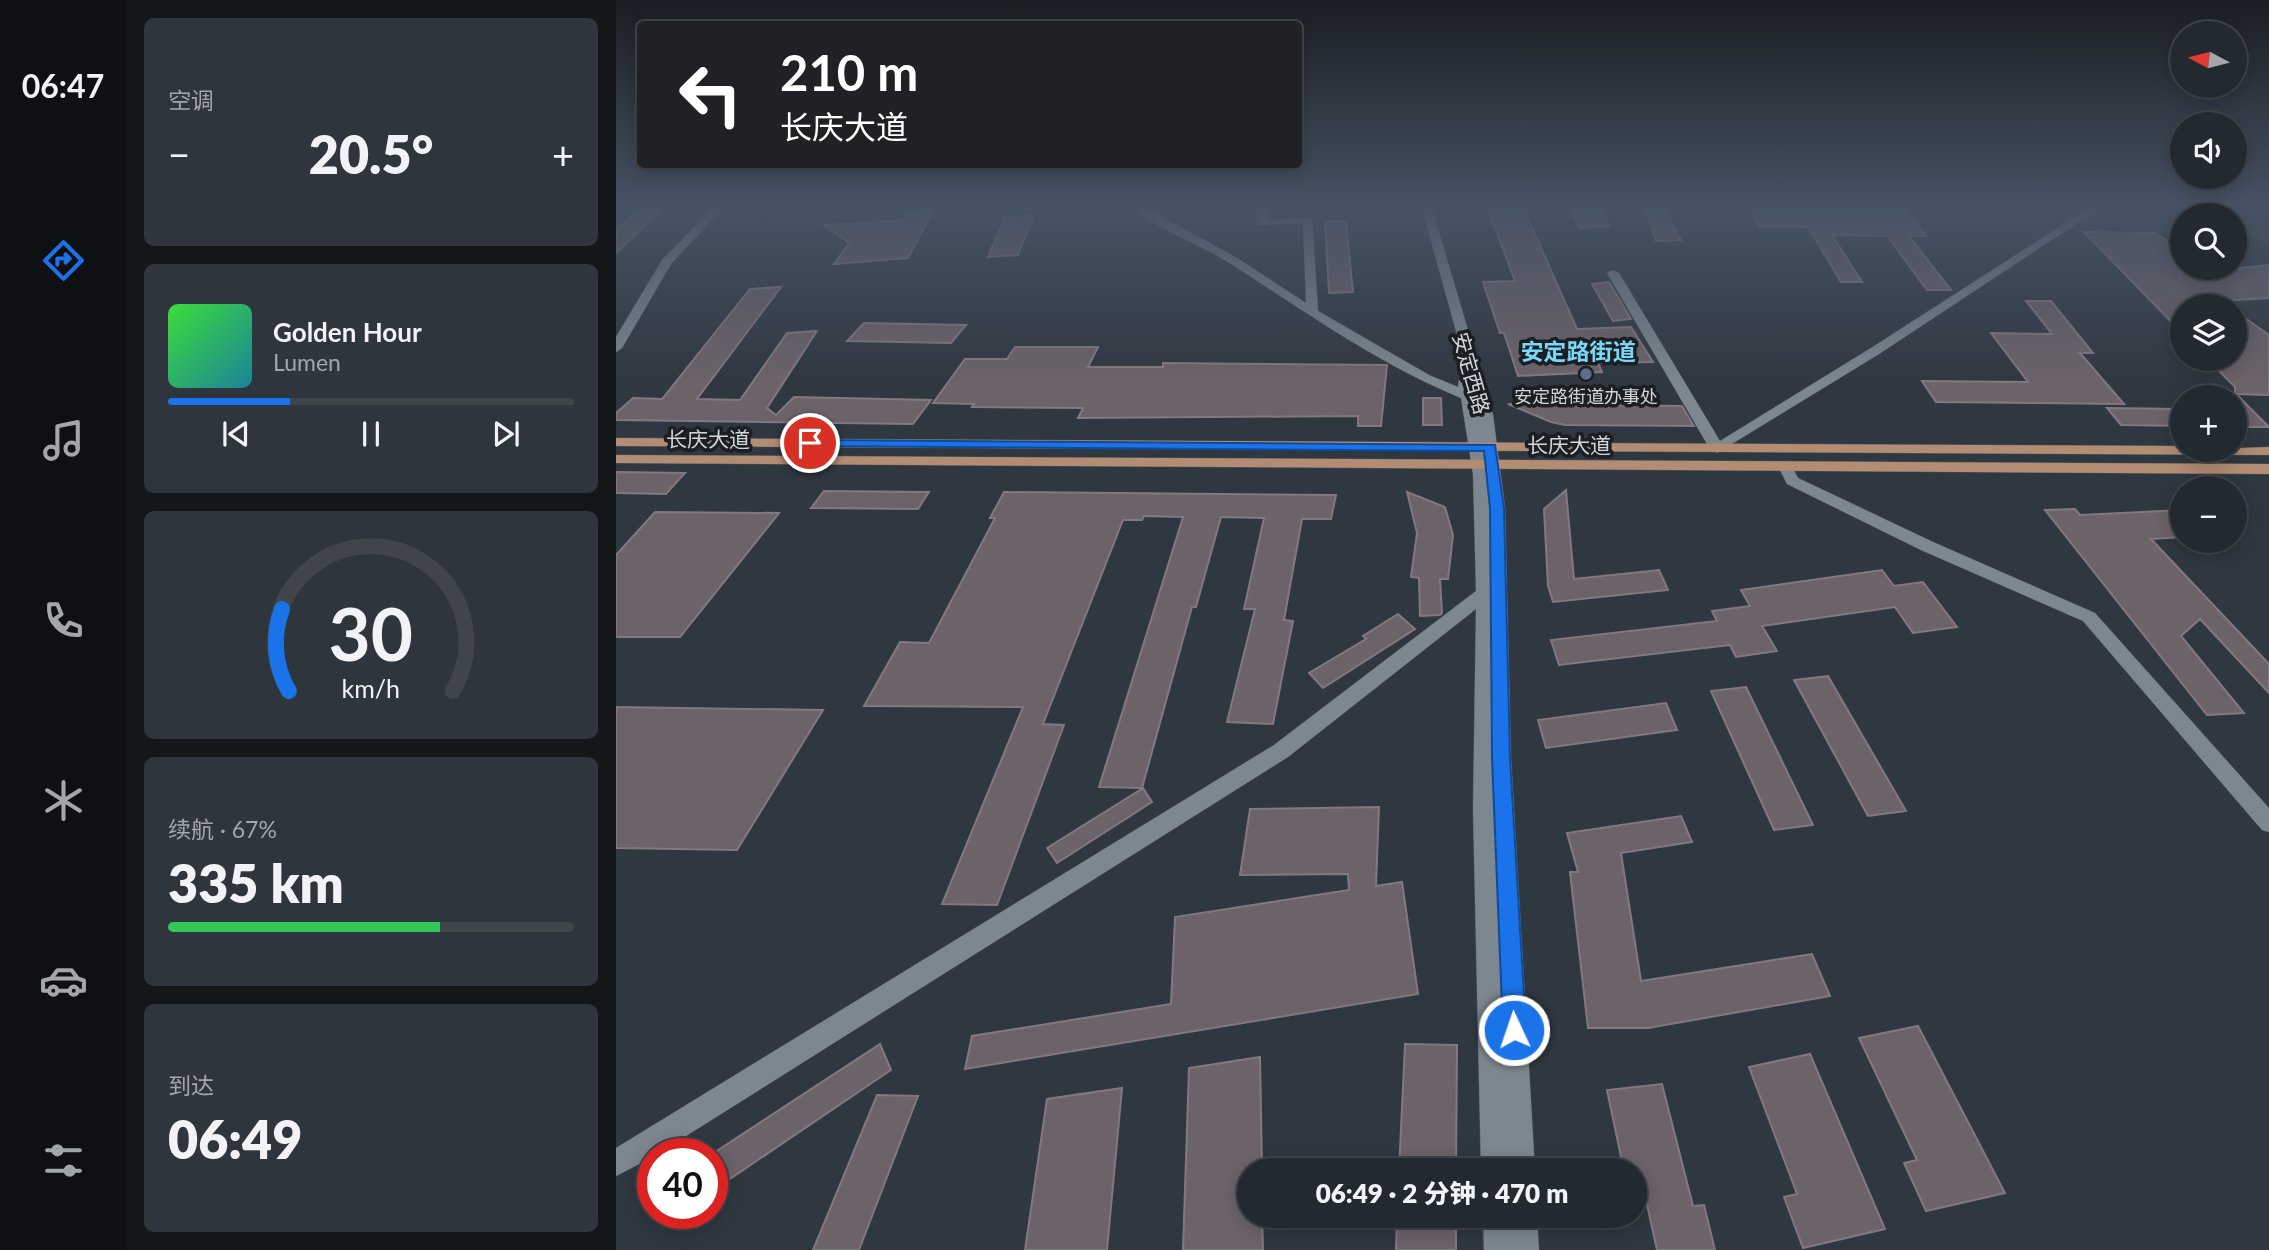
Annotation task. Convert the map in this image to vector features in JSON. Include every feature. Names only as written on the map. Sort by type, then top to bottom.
[{"type":"main road","name":"长庆大道","points":[[616,442],[1485,456],[1785,466],[2269,469]]},
{"type":"main road","name":"长庆大道","points":[[616,459],[1485,456],[1717,449],[2269,451]]},
{"type":"street","points":[[616,348],[663,266]]},
{"type":"street","points":[[1242,266],[1312,313],[1424,379],[1475,398]]},
{"type":"street","points":[[1310,266],[1312,313]]},
{"type":"street","name":"安定西路","points":[[1435,266],[1475,398]]},
{"type":"street","name":"安定西路","points":[[1442,266],[1475,398],[1485,456],[1483,508],[1501,758],[1520,1158]]},
{"type":"street","points":[[1613,273],[1717,449],[2005,266]]},
{"type":"street","points":[[1785,466],[1792,481],[1927,546],[2089,617],[2269,822]]},
{"type":"street","points":[[616,1162],[633,1154],[1281,751],[1491,590]]},
{"type":"street","name":"安定西路","points":[[1491,590],[1482,757],[1495,1158]]},
{"type":"street","points":[[1497,1228],[1498,1250]]},
{"type":"street","points":[[1524,1228],[1525,1250]]},
{"type":"building","points":[[1327,266],[1350,266],[1353,292],[1329,293]]},
{"type":"building","points":[[1509,266],[1549,266],[1577,329],[1631,327],[1653,362],[1598,363],[1602,372],[1518,376],[1483,282],[1515,281]]},
{"type":"building","points":[[1832,266],[1852,266],[1862,282],[1841,282]]},
{"type":"building","points":[[1909,266],[1933,266],[1951,290],[1927,290]]},
{"type":"building","points":[[2117,266],[2170,266],[2170,280],[2247,280],[2247,267],[2269,266],[2269,298],[2247,299],[2247,294],[2170,294],[2170,321]]},
{"type":"building","points":[[1609,282],[1631,319],[1613,321],[1592,284]]},
{"type":"building","points":[[781,287],[697,399],[740,400],[787,333],[817,331],[767,408],[776,415],[794,397],[931,400],[913,424],[616,420],[616,413],[633,398],[662,399],[750,289]]},
{"type":"building","points":[[2026,301],[2051,301],[2093,353],[2080,353],[2124,404],[1936,402],[1922,381],[2028,382],[1991,333],[2052,334]]},
{"type":"building","points":[[2247,319],[2269,335],[2269,395],[2247,394],[2247,385],[2233,385],[2219,371],[2247,371]]},
{"type":"building","points":[[864,323],[966,325],[951,343],[847,341]]},
{"type":"building","points":[[1015,347],[1098,347],[1088,367],[1163,367],[1163,363],[1387,365],[1381,426],[1358,426],[1358,416],[1078,418],[1083,408],[972,407],[974,404],[933,403],[965,359],[1007,359]]},
{"type":"building","points":[[1423,398],[1441,398],[1442,425],[1423,425]]},
{"type":"building","points":[[1508,404],[1682,406],[1694,426],[1565,425]]},
{"type":"building","points":[[2247,405],[2269,427],[2247,427]]},
{"type":"building","points":[[2107,408],[2170,409],[2170,426],[2121,425]]},
{"type":"building","points":[[616,472],[685,473],[666,494],[616,493]]},
{"type":"building","points":[[1566,490],[1574,579],[1659,570],[1668,590],[1553,602],[1548,586],[1544,509]]},
{"type":"building","points":[[824,491],[929,492],[918,509],[811,508]]},
{"type":"building","points":[[1004,492],[1336,495],[1331,519],[1302,519],[1284,620],[1293,621],[1273,724],[1227,722],[1255,609],[1244,609],[1264,518],[1221,517],[1196,607],[1192,607],[1142,788],[1099,787],[1183,517],[1144,516],[1142,520],[1123,520],[1043,724],[1064,725],[997,905],[942,904],[1023,707],[864,706],[900,642],[929,643],[995,518],[990,518]]},
{"type":"building","points":[[1407,492],[1445,507],[1453,535],[1448,579],[1440,579],[1440,615],[1420,616],[1419,578],[1411,577],[1417,533]]},
{"type":"building","points":[[2075,509],[2080,515],[2170,511],[2170,538],[2151,539],[2269,664],[2269,693],[2200,619],[2181,636],[2244,713],[2207,715],[2045,510]]},
{"type":"building","points":[[655,512],[779,513],[680,637],[616,637],[616,555]]},
{"type":"building","points":[[1882,570],[1894,586],[1923,582],[1957,627],[1913,633],[1895,607],[1762,626],[1777,651],[1736,657],[1730,645],[1559,665],[1551,640],[1717,621],[1712,611],[1750,606],[1741,590]]},
{"type":"building","points":[[1398,614],[1415,629],[1323,688],[1309,673],[1366,639],[1363,636]]},
{"type":"building","points":[[1828,676],[1906,811],[1868,816],[1794,680]]},
{"type":"building","points":[[1746,687],[1813,825],[1774,830],[1711,691]]},
{"type":"building","points":[[1666,703],[1677,730],[1546,748],[1538,720]]},
{"type":"building","points":[[616,707],[823,710],[737,850],[616,848]]},
{"type":"building","points":[[1143,788],[1152,802],[1057,863],[1047,848]]},
{"type":"building","points":[[1379,807],[1376,886],[1402,882],[1418,994],[965,1069],[972,1036],[1171,1004],[1175,917],[1349,890],[1348,874],[1240,875],[1250,809]]},
{"type":"building","points":[[1681,816],[1692,842],[1621,853],[1641,981],[1812,954],[1830,996],[1648,1028],[1588,1028],[1570,872],[1578,872],[1567,833]]},
{"type":"building","points":[[1918,1026],[2005,1193],[1926,1211],[1904,1163],[1917,1160],[1859,1038]]},
{"type":"building","points":[[880,1044],[891,1070],[728,1180],[728,1144]]},
{"type":"building","points":[[1405,1044],[1457,1045],[1456,1158],[1400,1158]]},
{"type":"building","points":[[1810,1054],[1885,1229],[1803,1248],[1784,1197],[1797,1194],[1749,1067]]},
{"type":"building","points":[[1260,1057],[1262,1158],[1237,1158],[1237,1228],[1262,1228],[1263,1250],[1183,1250],[1189,1068]]},
{"type":"building","points":[[1662,1084],[1693,1206],[1704,1205],[1715,1250],[1657,1250],[1647,1205],[1647,1158],[1621,1158],[1607,1090]]},
{"type":"building","points":[[1122,1088],[1107,1250],[1025,1250],[1047,1099]]},
{"type":"building","points":[[877,1095],[918,1096],[859,1250],[813,1250]]},
{"type":"building","points":[[1397,1228],[1456,1228],[1456,1250],[1396,1250]]},
{"type":"place","name":"安定路街道办事处","points":[[1586,374]]},
{"type":"district","name":"安定路街道","points":[[1578,351]]},
{"type":"route","points":[[810,443],[1490,447],[1497,508],[1501,758],[1514,1030]]}]
